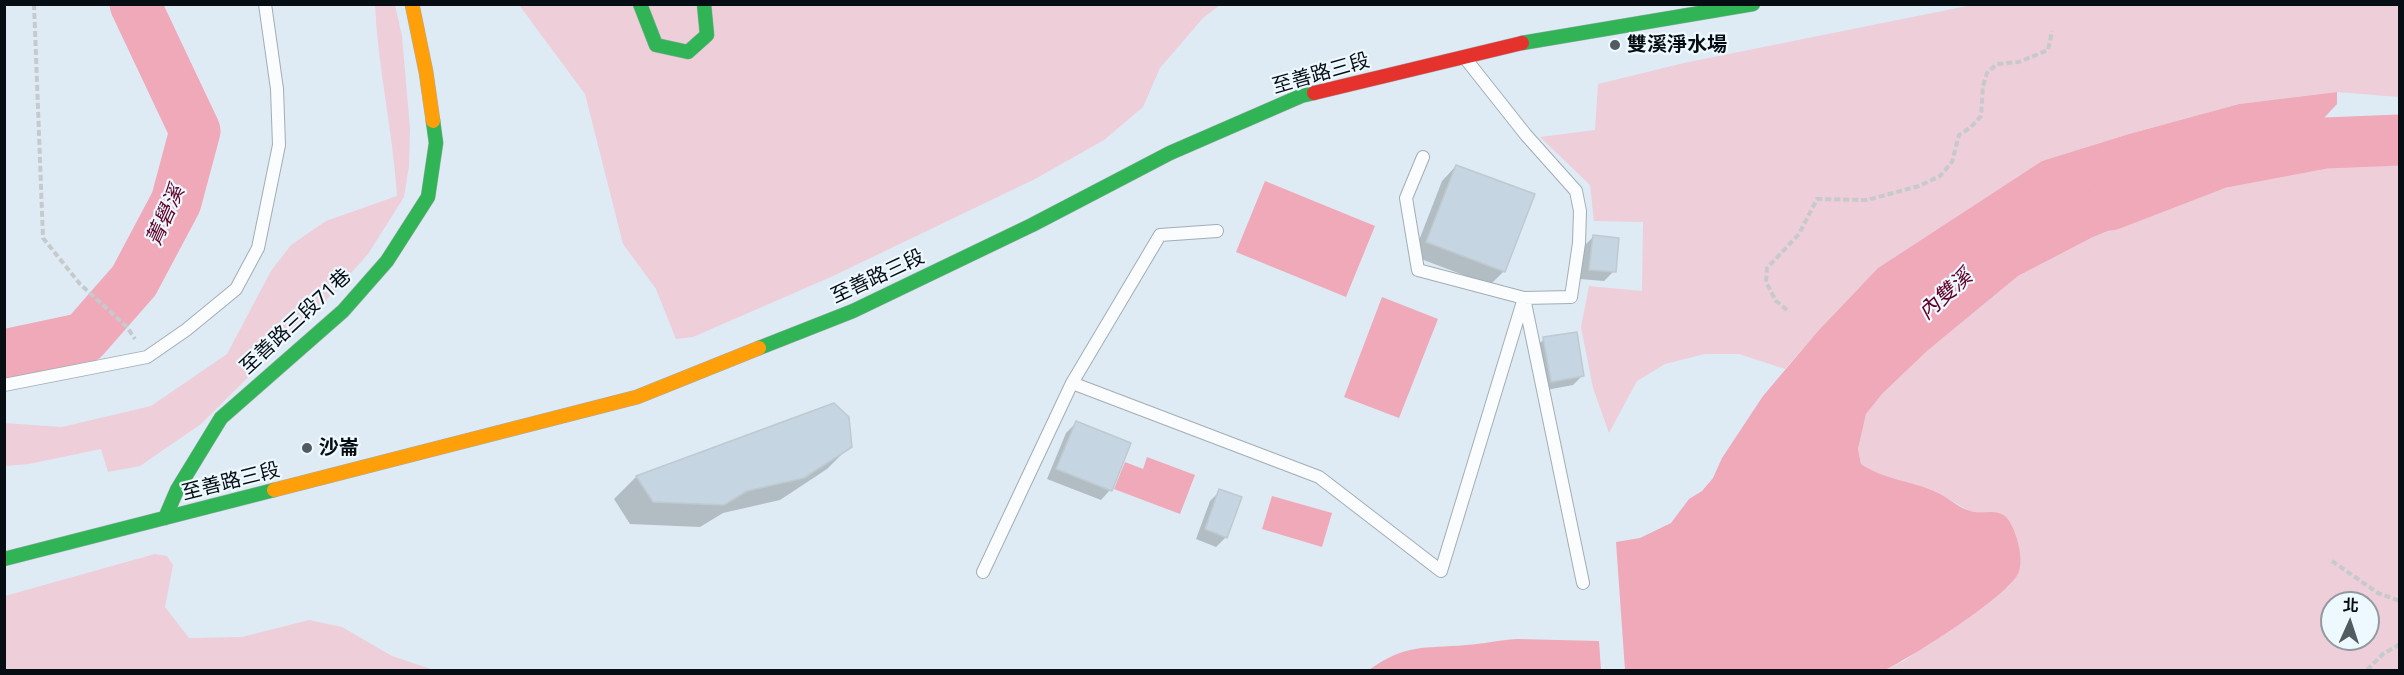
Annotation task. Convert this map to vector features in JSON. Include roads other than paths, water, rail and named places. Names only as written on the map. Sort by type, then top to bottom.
[{"type":"street","name":"至善路三段71巷","points":[[165,518],[177,490],[221,418],[343,311],[387,261],[428,197],[436,143],[426,72],[412,4]]},
{"type":"street","points":[[640,4],[657,45],[688,52],[707,36],[704,4]]},
{"type":"street","name":"至善路三段","points":[[4,559],[637,397],[853,311],[1032,225],[1170,153],[1300,96],[1541,38],[1753,4]]},
{"type":"lane","points":[[4,385],[147,357],[186,330],[236,289],[258,248],[279,146],[277,89],[265,4]]},
{"type":"lane","points":[[1424,157],[1406,198],[1418,270],[1524,298],[1570,297],[1579,243],[1580,211],[1576,191],[1526,135],[1464,57]]},
{"type":"lane","points":[[983,572],[1072,383],[1160,235],[1217,231]]},
{"type":"lane","points":[[1072,383],[1319,477],[1441,571],[1524,298]]},
{"type":"lane","points":[[1524,298],[1583,583]]},
{"type":"water","points":[[2337,92],[2337,104],[2323,119],[2298,134],[2224,152],[2180,171],[2153,213],[2093,237],[2018,276],[1927,351],[1882,394],[1866,414],[1858,449],[1861,464],[1878,473],[1934,491],[1970,511],[2002,514],[2010,522],[2020,553],[2020,568],[2010,584],[1996,597],[1936,640],[1885,670],[1625,670],[1616,542],[1640,538],[1671,523],[1689,499],[1702,491],[1713,478],[1722,458],[1763,396],[1818,331],[1878,268],[2042,161],[2239,104]]},
{"type":"water","points":[[1265,181],[1375,226],[1346,297],[1236,252]]},
{"type":"water","points":[[1382,297],[1438,319],[1399,418],[1344,397]]},
{"type":"water","points":[[1147,457],[1195,475],[1180,514],[1114,489],[1125,462],[1143,469]]},
{"type":"water","points":[[1272,496],[1332,513],[1322,547],[1262,529]]},
{"type":"water","points":[[1517,639],[1599,641],[1601,670],[1369,670],[1382,661],[1405,651]]},
{"type":"waterway","name":"菁礐溪","points":[[4,355],[84,338],[134,281],[176,202],[195,131],[135,4]]},
{"type":"waterway","name":"內雙溪","points":[[2110,205],[2219,163],[2325,143],[2400,140]]},
{"type":"place","name":"雙溪淨水場","points":[[1615,45]]},
{"type":"place","name":"沙崙","points":[[307,448]]}]
